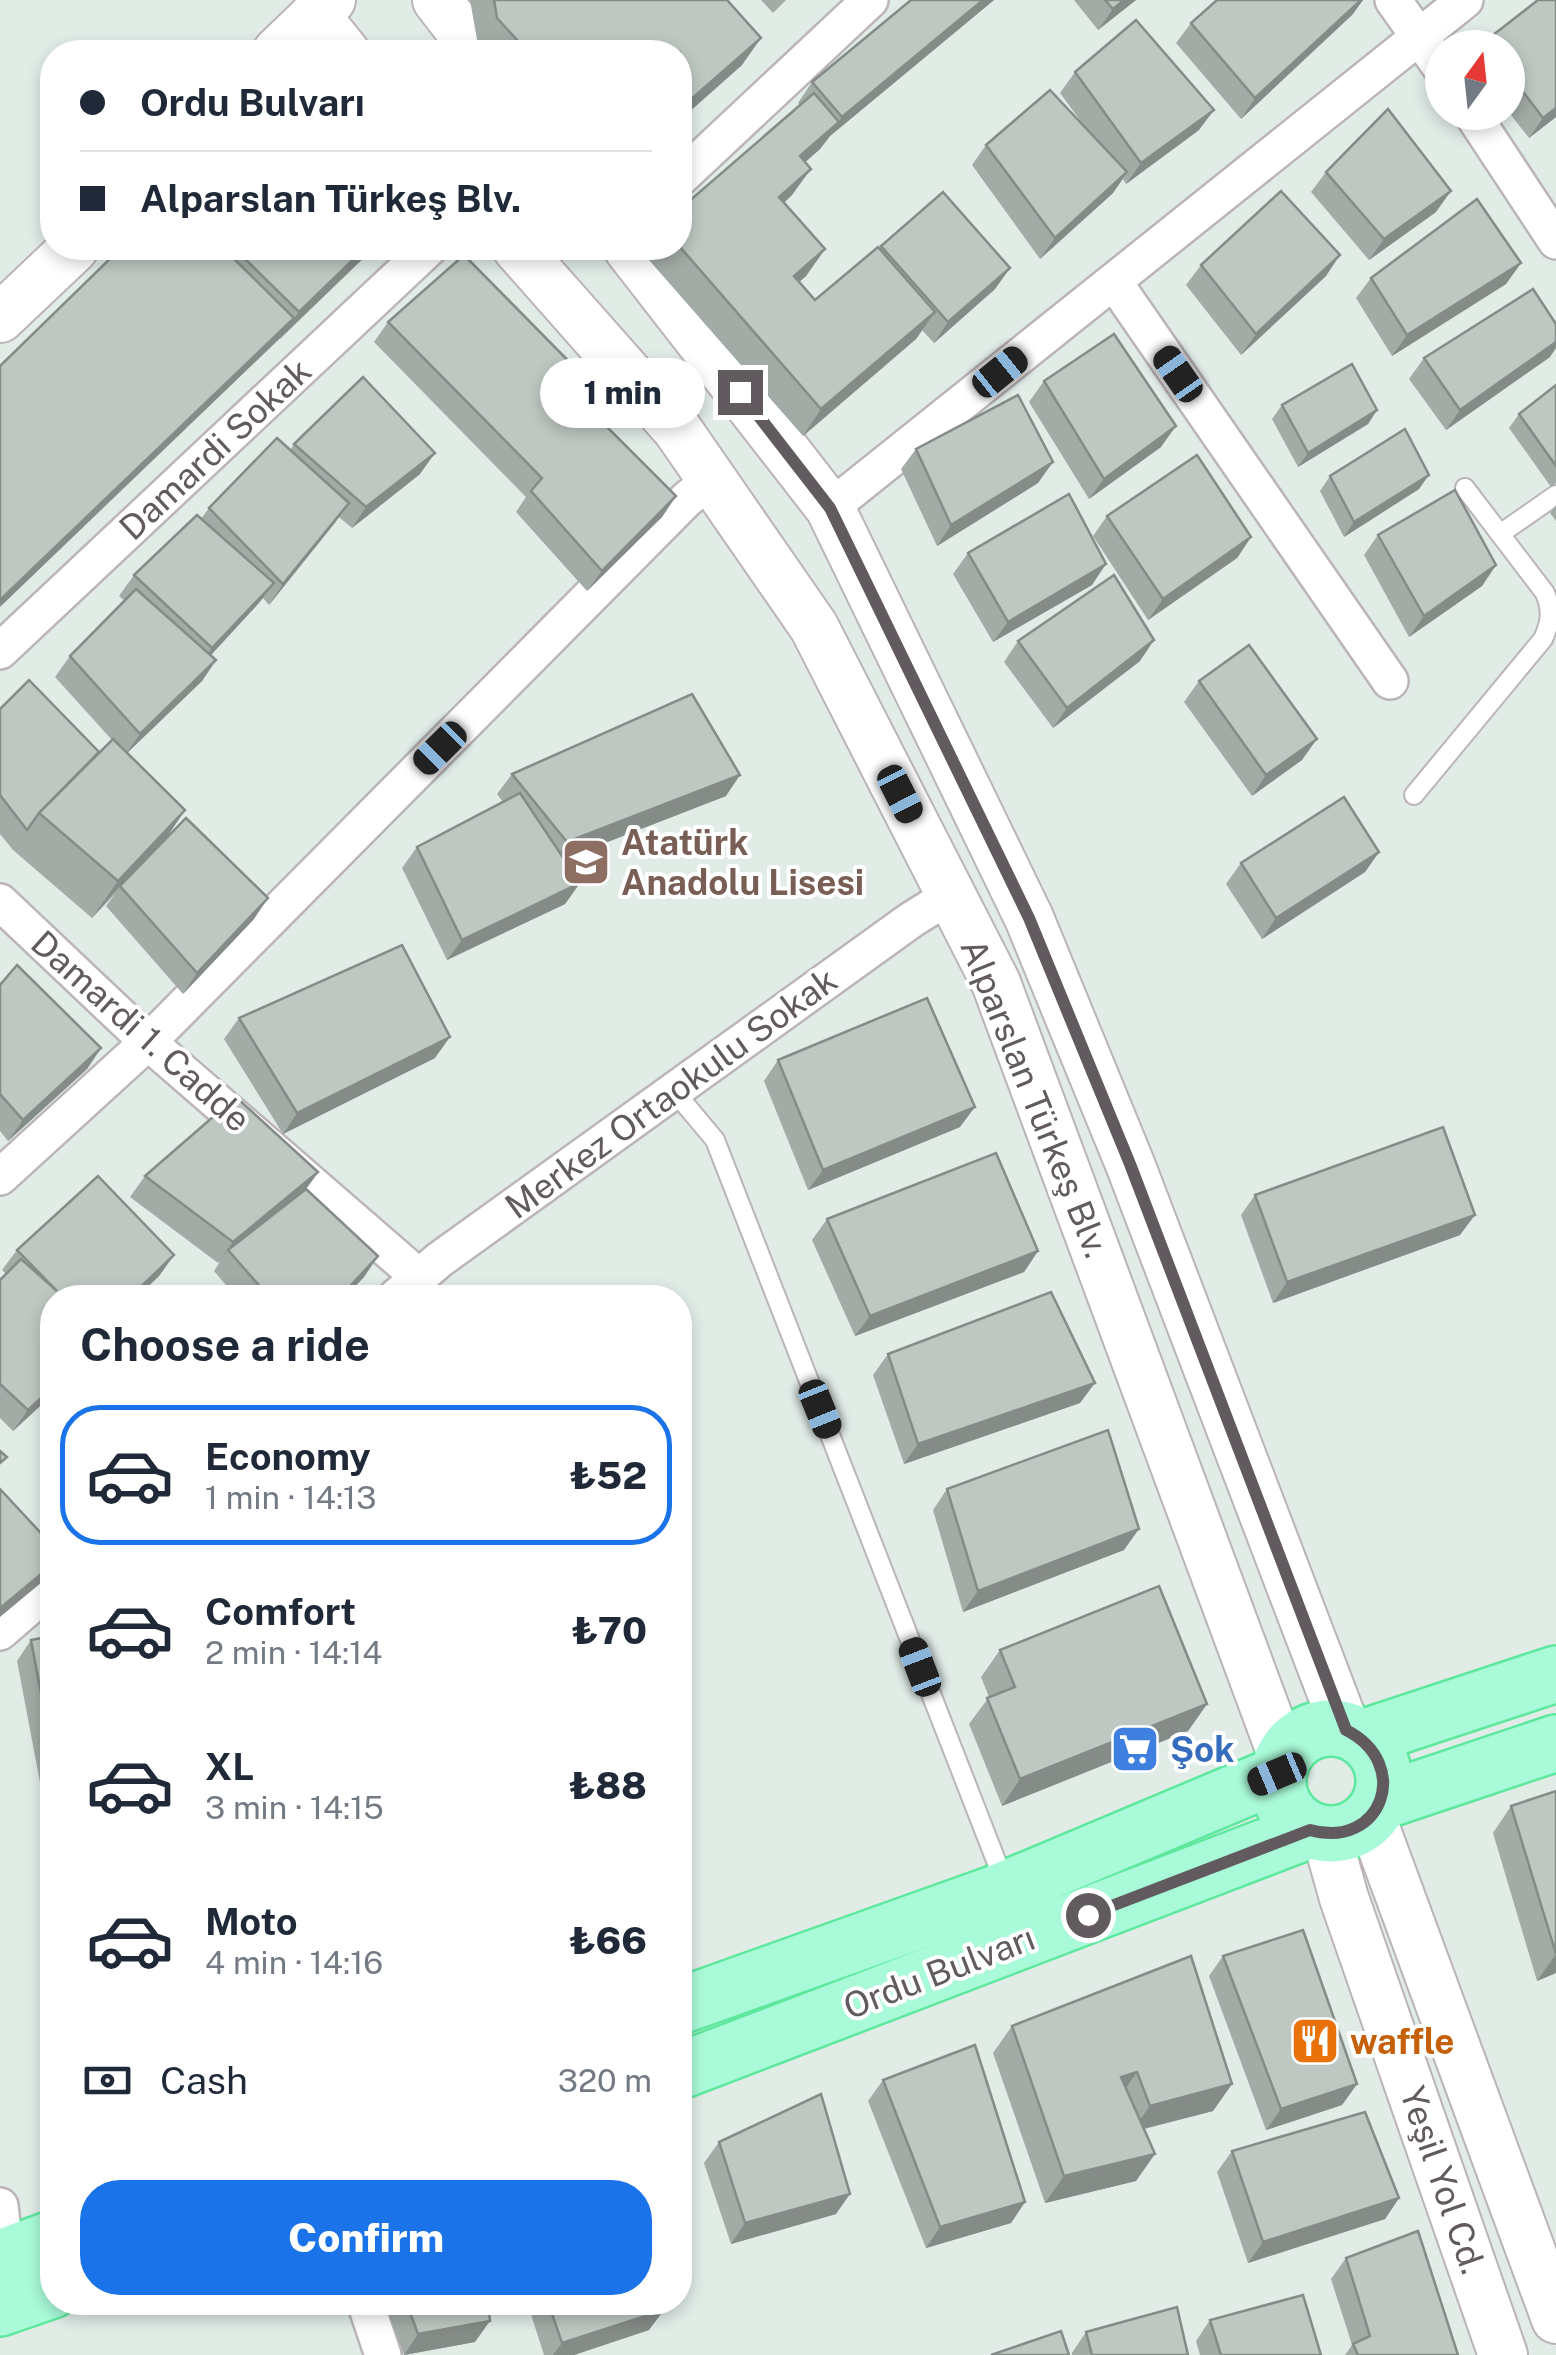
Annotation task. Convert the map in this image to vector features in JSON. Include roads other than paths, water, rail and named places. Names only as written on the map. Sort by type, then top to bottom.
[{"type":"main road","name":"Ordu Bulvarı","points":[[692,2002],[1006,1888],[1280,1766],[1294,1742],[1310,1732],[1327,1727],[1354,1734],[1556,1674]]},
{"type":"main road","points":[[1280,1766],[1278,1792],[1285,1808],[1347,1821],[1384,1786],[1383,1768],[1375,1751],[1354,1734]]},
{"type":"main road","name":"Ordu Bulvarı","points":[[692,2067],[1556,1743]]},
{"type":"main road","points":[[12,2254],[40,2279]]},
{"type":"street","points":[[437,0],[469,40]]},
{"type":"street","points":[[692,167],[870,0]]},
{"type":"street","points":[[1393,0],[1425,43]]},
{"type":"street","points":[[830,508],[1465,0]]},
{"type":"street","points":[[290,40],[324,8],[340,40]]},
{"type":"street","points":[[1483,130],[1556,241]]},
{"type":"street","points":[[0,318],[61,260]]},
{"type":"street","name":"Damardi Sokak","points":[[0,651],[417,260]]},
{"type":"street","name":"Alparslan Türkeş Blv.","points":[[528,260],[678,428],[814,627],[996,983],[1280,1766]]},
{"type":"street","name":"Alparslan Türkeş Blv.","points":[[637,260],[830,508],[1029,918],[1354,1734]]},
{"type":"street","points":[[1114,282],[1390,682]]},
{"type":"street","points":[[0,1177],[148,1042],[687,499],[712,479]]},
{"type":"street","name":"Merkez Ortaokulu Sokak","points":[[410,1285],[911,920],[951,895]]},
{"type":"street","name":"Damardi 1. Cadde","points":[[0,902],[405,1285]]},
{"type":"street","points":[[0,1632],[40,1597]]},
{"type":"street","name":"Yeşil Yol Cd.","points":[[1347,1821],[1556,2319]]},
{"type":"street","name":"Yeşil Yol Cd.","points":[[1347,1821],[1344,1898],[1504,2355]]},
{"type":"street","points":[[370,2315],[384,2355]]},
{"type":"lane","points":[[1414,795],[1543,639],[1549,626],[1545,593],[1466,488]]},
{"type":"lane","points":[[1500,534],[1556,495]]},
{"type":"lane","points":[[674,1091],[715,1140],[1006,1888]]},
{"type":"place","name":"Atatürk Anadolu Lisesi","points":[[586,862]]},
{"type":"place","name":"Şok","points":[[1135,1749]]},
{"type":"place","name":"waffle","points":[[1315,2041]]}]
